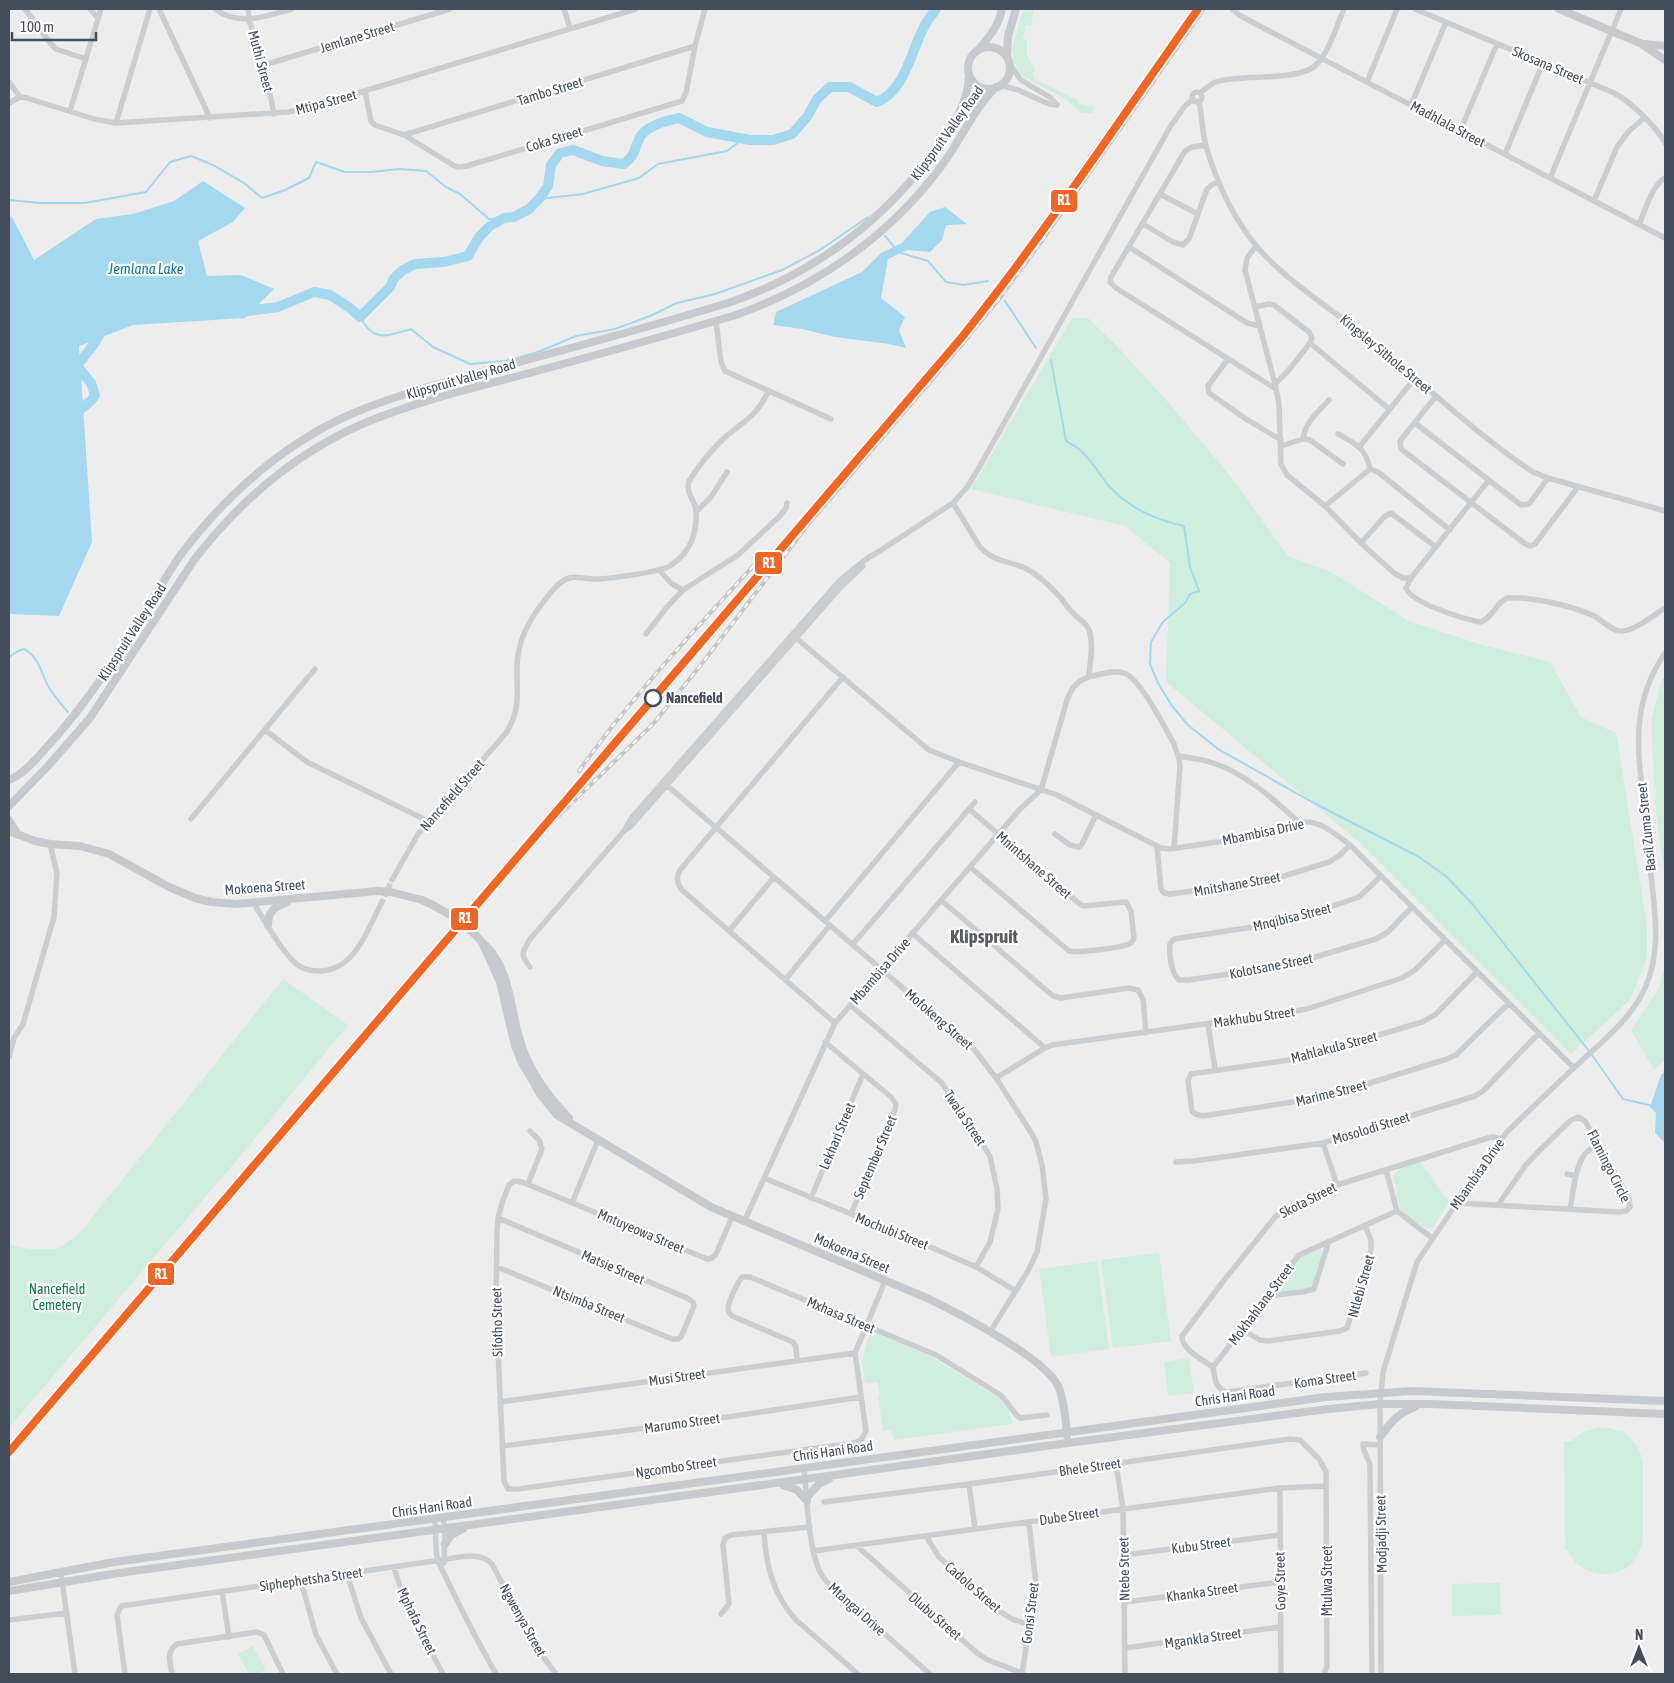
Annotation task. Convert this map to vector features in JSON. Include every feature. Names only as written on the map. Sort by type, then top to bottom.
[{"type":"main road","points":[[1002,9],[993,33],[970,59],[968,68],[969,76],[974,83],[988,89],[998,86],[1008,77],[1006,46],[1016,9]]},
{"type":"main road","points":[[1559,9],[1640,44],[1665,60]]},
{"type":"main road","points":[[1640,44],[1665,46]]},
{"type":"main road","points":[[979,49],[987,47],[1000,50],[1008,61]]},
{"type":"main road","name":"Klipspruit Valley Road","points":[[9,780],[24,771],[60,733],[92,692],[179,557],[194,537],[239,489],[283,454],[338,420],[364,408],[401,395],[702,311],[746,297],[787,279],[826,256],[848,240],[875,218],[906,187],[926,164],[959,114],[967,96],[969,76]]},
{"type":"main road","name":"Klipspruit Valley Road","points":[[9,806],[48,766],[90,718],[188,568],[209,541],[250,498],[291,464],[352,429],[406,407],[716,321],[789,293],[835,266],[865,245],[887,226],[940,168],[981,103],[998,86]]},
{"type":"main road","points":[[9,820],[18,835]]},
{"type":"main road","name":"Mokoena Street","points":[[9,831],[35,841],[80,846],[109,854],[169,888],[195,898],[225,903],[253,902],[378,891],[391,892],[422,900],[450,914],[472,931],[502,970],[519,1037],[526,1056],[534,1072],[555,1103],[577,1127],[697,1201],[954,1311],[1028,1356],[1056,1382],[1060,1391],[1068,1443]]},
{"type":"main road","points":[[268,925],[269,914],[272,910],[296,898]]},
{"type":"main road","name":"Chris Hani Road","points":[[9,1582],[93,1565],[1299,1400],[1380,1393],[1463,1392],[1665,1401]]},
{"type":"main road","name":"Chris Hani Road","points":[[9,1591],[129,1572],[440,1529],[1304,1412],[1380,1404],[1422,1404],[1665,1414]]},
{"type":"main road","points":[[1380,1441],[1389,1424],[1400,1414],[1422,1404]]},
{"type":"main road","points":[[778,1484],[797,1490],[807,1500],[818,1484],[835,1476]]},
{"type":"main road","points":[[444,1544],[454,1534],[471,1526]]},
{"type":"street","points":[[25,9],[50,44],[86,59]]},
{"type":"street","points":[[90,9],[98,18]]},
{"type":"street","points":[[70,111],[101,9]]},
{"type":"street","points":[[116,123],[150,9]]},
{"type":"street","points":[[159,9],[210,118]]},
{"type":"street","points":[[215,9],[221,13],[250,20],[292,9]]},
{"type":"street","name":"Muthi Street","points":[[248,9],[264,65],[274,114]]},
{"type":"street","name":"Jemlane Street","points":[[264,65],[450,9]]},
{"type":"street","points":[[564,9],[570,28]]},
{"type":"street","name":"Mtipa Street","points":[[20,97],[94,119],[116,123],[274,114],[308,108],[623,11],[636,9]]},
{"type":"street","name":"Coka Street","points":[[364,91],[373,123],[381,128],[404,135],[453,165],[462,166],[678,102],[684,98],[686,93],[695,46],[705,9]]},
{"type":"street","name":"Madhlala Street","points":[[1232,9],[1239,15],[1665,238]]},
{"type":"street","points":[[1322,58],[1344,9]]},
{"type":"street","points":[[1367,82],[1397,9]]},
{"type":"street","name":"Skosana Street","points":[[1415,9],[1620,97],[1656,130],[1665,143]]},
{"type":"street","points":[[1550,178],[1621,9]]},
{"type":"street","points":[[1411,105],[1446,22]]},
{"type":"street","points":[[1460,131],[1497,44]]},
{"type":"street","name":"Tambo Street","points":[[404,135],[695,46]]},
{"type":"street","name":"Kingsley Sithole Street","points":[[1322,58],[1312,68],[1304,72],[1224,80],[1209,85],[1200,93],[1202,97],[1196,100],[1206,145],[1219,182],[1240,223],[1256,246],[1285,274],[1526,467],[1548,478],[1665,511]]},
{"type":"street","points":[[998,86],[1018,90],[1049,104],[1057,105],[1051,98],[1021,80],[1008,61]]},
{"type":"street","points":[[1505,154],[1543,63]]},
{"type":"street","points":[[9,82],[20,97],[9,102]]},
{"type":"street","points":[[530,967],[523,956],[530,939],[624,831],[631,826],[665,783],[837,584],[869,557],[952,503],[968,486],[1170,127],[1184,107],[1196,100]]},
{"type":"street","points":[[1594,201],[1617,147],[1629,131],[1644,118]]},
{"type":"street","points":[[1206,145],[1187,150],[1111,277],[1112,284],[1228,359],[1276,386]]},
{"type":"street","points":[[1639,224],[1655,188],[1665,178]]},
{"type":"street","points":[[1143,224],[1173,242],[1183,245],[1189,239],[1209,187],[1219,182]]},
{"type":"street","points":[[1160,194],[1198,214]]},
{"type":"street","points":[[1256,246],[1247,258],[1245,266],[1276,386],[1281,443],[1280,464],[1284,471],[1325,506],[1394,573],[1403,578],[1411,578]]},
{"type":"street","points":[[1129,247],[1247,323],[1260,326]]},
{"type":"street","points":[[1255,307],[1269,304],[1276,306],[1309,332],[1312,338],[1276,386]]},
{"type":"street","points":[[716,321],[723,369],[768,392],[831,419]]},
{"type":"street","points":[[1310,343],[1389,409]]},
{"type":"street","points":[[1228,359],[1208,386],[1208,393],[1281,443],[1303,439],[1310,440],[1343,464]]},
{"type":"street","points":[[1360,446],[1415,378]]},
{"type":"street","points":[[683,590],[672,584],[659,570],[670,566],[685,551],[695,531],[696,507],[688,487],[689,481],[721,442],[758,410],[768,392]]},
{"type":"street","points":[[1436,396],[1400,442],[1401,449],[1524,543],[1530,546],[1534,544],[1578,487]]},
{"type":"street","points":[[1303,439],[1304,431],[1329,400]]},
{"type":"street","points":[[1416,423],[1521,505],[1529,504],[1548,478]]},
{"type":"street","points":[[1338,434],[1360,446],[1368,460],[1370,469]]},
{"type":"street","points":[[1325,506],[1370,469]]},
{"type":"street","points":[[1370,469],[1378,472],[1450,530]]},
{"type":"street","points":[[696,512],[711,497],[727,472]]},
{"type":"street","points":[[1489,480],[1411,578],[1406,588],[1411,594],[1433,607],[1480,622],[1486,619],[1500,602],[1510,598],[1566,606],[1593,616],[1613,629],[1620,631],[1632,628],[1665,608]]},
{"type":"street","points":[[646,634],[683,590],[717,570],[742,552],[780,516],[786,508],[786,503]]},
{"type":"street","points":[[952,503],[985,553],[993,558],[1026,569],[1060,597],[1073,614],[1086,625],[1090,633],[1089,676]]},
{"type":"street","points":[[1361,543],[1384,516],[1391,513],[1436,547]]},
{"type":"street","points":[[665,783],[850,577],[875,554]]},
{"type":"street","name":"Nancefield Street","points":[[392,880],[409,847],[428,821],[506,732],[516,712],[518,655],[521,641],[526,628],[553,590],[567,579],[574,577],[597,579],[659,570]]},
{"type":"street","points":[[796,638],[925,747],[959,762],[1041,790],[1049,758],[1070,693],[1076,683],[1089,676],[1119,672],[1126,674],[1136,680],[1174,744],[1179,756],[1180,766],[1174,848]]},
{"type":"street","name":"Basil Zuma Street","points":[[1574,1068],[1619,1025],[1636,1004],[1647,982],[1654,959],[1656,922],[1638,737],[1642,700],[1654,672],[1665,653]]},
{"type":"street","points":[[192,818],[315,669]]},
{"type":"street","points":[[835,1023],[682,890],[677,880],[680,870],[843,677]]},
{"type":"street","points":[[264,730],[307,762],[428,821]]},
{"type":"street","points":[[1179,756],[1214,763],[1232,771],[1266,793],[1300,823]]},
{"type":"street","points":[[785,980],[828,923],[959,762]]},
{"type":"street","name":"Mofokeng Street","points":[[665,783],[974,1049],[996,1078],[1035,1139],[1042,1164],[1046,1193],[1046,1207],[1036,1257],[990,1332]]},
{"type":"street","name":"Mbambisa Drive","points":[[744,1222],[835,1023],[998,834],[1026,803],[1041,790],[1057,795],[1166,849],[1258,836],[1309,821],[1320,825],[1350,845],[1574,1068],[1501,1139],[1432,1238],[1414,1269],[1386,1363],[1380,1393]]},
{"type":"street","points":[[853,944],[975,802]]},
{"type":"street","name":"Mnintshane Street","points":[[969,809],[1081,905],[1126,902],[1131,911],[1134,938],[1130,944],[1122,946],[1078,952],[1069,951],[970,867]]},
{"type":"street","points":[[1055,834],[1070,846],[1079,847],[1096,815]]},
{"type":"street","points":[[9,1057],[14,1038],[23,1024],[54,917],[57,874],[50,844]]},
{"type":"street","name":"Mnitshane Street","points":[[1157,846],[1161,889],[1164,893],[1170,894],[1268,881],[1335,859],[1350,845]]},
{"type":"street","name":"Mnqibisa Street","points":[[1170,948],[1172,941],[1178,938],[1278,923],[1353,900],[1362,895],[1381,876]]},
{"type":"street","points":[[729,931],[774,877]]},
{"type":"street","points":[[941,900],[1053,996],[1061,998],[1130,988],[1138,990],[1143,999],[1146,1032]]},
{"type":"street","points":[[253,902],[283,948],[298,965],[314,971],[331,970],[340,967],[352,957],[381,904]]},
{"type":"street","name":"Kolotsane Street","points":[[1170,948],[1174,974],[1176,979],[1181,981],[1275,968],[1300,963],[1382,937],[1412,907]]},
{"type":"street","points":[[912,933],[1045,1048]]},
{"type":"street","name":"Makhubu Street","points":[[996,1078],[1045,1048],[1061,1044],[1299,1011],[1394,981],[1414,970],[1445,940]]},
{"type":"street","name":"Mahlakula Street","points":[[1215,1069],[1303,1058],[1422,1022],[1436,1014],[1477,972]]},
{"type":"street","name":"Marime Street","points":[[1215,1069],[1195,1072],[1188,1078],[1192,1111],[1198,1115],[1318,1099],[1456,1055],[1509,1003]]},
{"type":"street","name":"Twala Street","points":[[850,1005],[942,1083],[990,1156],[998,1189],[998,1209],[990,1242],[976,1267]]},
{"type":"street","points":[[1208,1024],[1215,1069]]},
{"type":"street","name":"Mosolodi Street","points":[[1176,1162],[1323,1143],[1475,1096],[1539,1034]]},
{"type":"street","name":"September Street","points":[[825,1042],[894,1099],[896,1106],[851,1214]]},
{"type":"street","name":"Lekhari Street","points":[[811,1198],[863,1074]]},
{"type":"street","name":"Flamingo Circle","points":[[1456,1203],[1623,1212],[1630,1208],[1628,1198],[1586,1121],[1580,1117],[1575,1118],[1539,1150],[1525,1166],[1498,1205]]},
{"type":"street","points":[[528,1184],[542,1149],[539,1140],[530,1131]]},
{"type":"street","name":"Skota Street","points":[[1213,1367],[1186,1347],[1182,1341],[1182,1336],[1271,1220],[1337,1185],[1488,1138],[1501,1139]]},
{"type":"street","points":[[572,1203],[598,1140]]},
{"type":"street","points":[[1323,1143],[1337,1185]]},
{"type":"street","points":[[1570,1209],[1576,1176],[1584,1155],[1598,1144]]},
{"type":"street","points":[[1386,1170],[1397,1211],[1432,1238]]},
{"type":"street","points":[[1568,1174],[1576,1176]]},
{"type":"street","name":"Mochubi Street","points":[[764,1178],[976,1267],[1016,1291]]},
{"type":"street","name":"Sifotho Street","points":[[504,1481],[496,1306],[498,1218],[509,1185],[514,1181],[528,1184]]},
{"type":"street","name":"Mntuyeowa Street","points":[[528,1184],[706,1259],[715,1256],[732,1217]]},
{"type":"street","name":"Mokhahlane Street","points":[[1213,1367],[1299,1255],[1397,1211]]},
{"type":"street","name":"Matsie Street","points":[[498,1218],[690,1299],[694,1306],[681,1337]]},
{"type":"street","name":"Ntlebi Street","points":[[1243,1330],[1260,1340],[1268,1341],[1340,1331],[1347,1328],[1372,1250],[1372,1240],[1365,1226]]},
{"type":"street","points":[[1268,1296],[1314,1289],[1329,1241]]},
{"type":"street","name":"Ntsimba Street","points":[[497,1267],[672,1338],[678,1339],[681,1337]]},
{"type":"street","name":"Mxhasa Street","points":[[797,1361],[796,1347],[793,1342],[732,1316],[728,1312],[728,1307],[742,1277],[750,1277],[936,1355],[994,1390],[1008,1402],[1015,1414],[1020,1418],[1047,1415]]},
{"type":"street","points":[[861,1397],[855,1353],[885,1281]]},
{"type":"street","name":"Musi Street","points":[[500,1402],[855,1353]]},
{"type":"street","name":"Koma Street","points":[[1213,1367],[1218,1387],[1227,1392],[1366,1373]]},
{"type":"street","name":"Modjadji Street","points":[[1380,1393],[1381,1674]]},
{"type":"street","name":"Ngcombo Street","points":[[504,1481],[508,1489],[518,1489],[854,1442],[861,1440],[866,1431],[861,1397]]},
{"type":"street","name":"Marumo Street","points":[[502,1446],[701,1421],[861,1397]]},
{"type":"street","name":"Bhele Street","points":[[824,1502],[1297,1439],[1303,1442],[1324,1467],[1325,1486]]},
{"type":"street","points":[[1372,1674],[1370,1465],[1363,1449],[1363,1444],[1380,1441]]},
{"type":"street","name":"Ntebe Street","points":[[1116,1464],[1123,1509],[1125,1674]]},
{"type":"street","name":"Mtangai Drive","points":[[804,1468],[813,1551],[820,1572],[830,1586],[930,1674]]},
{"type":"street","points":[[969,1484],[975,1529]]},
{"type":"street","name":"Dube Street","points":[[813,1551],[1280,1488],[1325,1486]]},
{"type":"street","name":"Mtulwa Street","points":[[1324,1674],[1327,1666],[1328,1600],[1325,1486]]},
{"type":"street","name":"Goye Street","points":[[1280,1488],[1281,1674]]},
{"type":"street","points":[[443,1518],[437,1560],[496,1674]]},
{"type":"street","points":[[434,1519],[440,1529],[444,1544],[445,1559],[442,1567]]},
{"type":"street","name":"Gonsi Street","points":[[1022,1673],[1036,1584],[1028,1522]]},
{"type":"street","points":[[721,1614],[730,1604],[723,1545],[725,1538],[731,1535],[810,1527]]},
{"type":"street","points":[[764,1533],[769,1571],[788,1611],[858,1674]]},
{"type":"street","name":"Kubu Street","points":[[1124,1555],[1279,1535]]},
{"type":"street","name":"Cadolo Street","points":[[926,1536],[939,1557],[996,1609],[1012,1619],[1030,1625]]},
{"type":"street","name":"Dlubu Street","points":[[857,1546],[977,1653],[988,1660],[1022,1673]]},
{"type":"street","name":"Siphephetsha Street","points":[[125,1674],[117,1614],[121,1606],[127,1604],[394,1568],[445,1559],[480,1556],[492,1564]]},
{"type":"street","name":"Ngwenya Street","points":[[492,1564],[535,1646],[556,1674]]},
{"type":"street","name":"Mphafa Street","points":[[394,1568],[406,1604],[444,1674]]},
{"type":"street","points":[[61,1573],[75,1674]]},
{"type":"street","points":[[347,1574],[361,1618],[391,1674]]},
{"type":"street","points":[[301,1581],[316,1635],[337,1674]]},
{"type":"street","name":"Khanka Street","points":[[1124,1602],[1280,1582]]},
{"type":"street","points":[[222,1591],[228,1637]]},
{"type":"street","points":[[9,1620],[67,1613]]},
{"type":"street","name":"Mgankla Street","points":[[1125,1648],[1280,1627]]},
{"type":"street","points":[[172,1674],[170,1654],[175,1645],[256,1632],[262,1634],[283,1674]]},
{"type":"street","points":[[1373,1656],[1382,1656]]},
{"type":"green space","points":[[1023,9],[1034,9],[1031,26],[1026,25],[1023,38],[1027,40],[1027,55],[1035,70],[1032,74],[1033,78],[1079,101],[1079,104],[1095,107],[1092,113],[1082,113],[1062,97],[1024,77],[1018,70],[1014,62],[1012,50]]},
{"type":"green space","points":[[1072,318],[1088,318],[1116,345],[1167,401],[1228,473],[1288,556],[1331,572],[1409,621],[1482,645],[1550,662],[1581,717],[1616,733],[1647,925],[1647,958],[1630,1000],[1571,1054],[1359,842],[1166,682],[1170,563],[1125,526],[971,489]]},
{"type":"green space","points":[[1665,677],[1665,879],[1655,805],[1651,721],[1662,679]]},
{"type":"green space","points":[[1665,965],[1665,1060],[1654,1070],[1631,1030],[1659,988]]},
{"type":"green space","name":"Nancefield Cemetery","points":[[283,979],[348,1025],[242,1154],[9,1428],[9,1244],[29,1249],[57,1249],[78,1235]]},
{"type":"green space","points":[[1420,1162],[1449,1202],[1433,1228],[1427,1229],[1401,1211],[1393,1176],[1401,1168]]},
{"type":"green space","points":[[1320,1249],[1323,1254],[1312,1287],[1280,1291],[1278,1286],[1302,1256]]},
{"type":"green space","points":[[1159,1253],[1171,1341],[1113,1348],[1101,1260]]},
{"type":"green space","points":[[1097,1261],[1109,1349],[1051,1357],[1039,1269]]},
{"type":"green space","points":[[875,1333],[926,1354],[998,1397],[1009,1410],[1012,1424],[894,1440],[891,1430],[883,1431],[878,1382],[865,1383],[862,1359],[869,1335]]},
{"type":"green space","points":[[1189,1358],[1194,1393],[1168,1396],[1164,1362]]},
{"type":"green space","points":[[1598,1427],[1611,1428],[1620,1432],[1621,1430],[1635,1444],[1643,1461],[1643,1541],[1630,1565],[1610,1574],[1596,1573],[1582,1568],[1565,1550],[1564,1441],[1572,1441],[1581,1433]]},
{"type":"green space","points":[[1500,1583],[1501,1615],[1452,1616],[1452,1584]]},
{"type":"green space","points":[[253,1646],[266,1670],[258,1674],[249,1674],[238,1654]]},
{"type":"water","name":"Jemlana Lake","points":[[203,181],[245,208],[233,222],[198,241],[207,276],[241,275],[274,289],[245,318],[133,325],[79,346],[92,542],[59,616],[9,614],[9,216],[12,217],[34,260],[96,219],[133,214],[174,201]]},
{"type":"water","points":[[945,207],[967,224],[946,225],[942,240],[930,252],[907,250],[888,259],[881,298],[905,317],[899,330],[906,348],[773,325],[776,312],[862,272],[881,253],[902,243],[930,212]]},
{"type":"water","points":[[1665,1071],[1665,1143],[1655,1133],[1656,1113],[1650,1107],[1661,1075]]},
{"type":"waterway","points":[[240,312],[278,307],[314,292],[330,295],[360,317],[390,287],[394,278],[403,270],[415,264],[444,262],[468,256],[479,237],[490,226],[504,218],[514,217],[529,209],[548,186],[551,165],[560,153],[573,150],[602,161],[624,164],[633,154],[640,137],[647,129],[679,118],[707,132],[750,140],[773,140],[792,134],[807,117],[817,99],[830,87],[849,87],[877,102],[887,96],[901,79],[920,35],[936,9]]},
{"type":"waterway","points":[[539,199],[583,194],[639,178],[658,164],[727,151],[743,139]]},
{"type":"waterway","points":[[9,200],[40,203],[85,203],[146,192],[170,162],[191,156],[213,165],[244,183],[262,198],[285,190],[309,178],[316,162],[345,172],[399,169],[426,171],[446,187],[460,194],[489,219],[504,218]]},
{"type":"waterway","points":[[360,317],[370,331],[376,334],[388,335],[411,329],[433,347],[470,364],[505,361],[538,352],[576,336],[615,329],[650,316],[677,303],[715,294],[782,270],[820,250],[868,217]]},
{"type":"waterway","points":[[885,236],[896,249]]},
{"type":"waterway","points":[[901,253],[928,261],[946,282],[963,285],[988,281]]},
{"type":"waterway","points":[[1005,301],[1036,348]]},
{"type":"waterway","points":[[75,417],[95,395],[91,383],[77,366],[95,342],[103,326]]},
{"type":"waterway","points":[[1051,360],[1066,441],[1078,448],[1109,486],[1125,500],[1143,512],[1184,526],[1190,567],[1199,591],[1190,594],[1185,603],[1163,622],[1151,642],[1150,664],[1158,683],[1172,706],[1188,725],[1218,749],[1312,802],[1419,857],[1447,877],[1474,906],[1589,1051]]},
{"type":"waterway","points":[[9,657],[24,649],[29,652],[39,665],[50,689],[68,712]]},
{"type":"waterway","points":[[1592,1055],[1623,1099],[1653,1106]]},
{"type":"tunnel","points":[[381,904],[392,880]]},
{"type":"railway","points":[[9,1447],[965,329],[1013,267],[1194,9]]},
{"type":"railway","points":[[546,828],[653,724],[807,526],[996,303],[1039,245],[1204,9]]},
{"type":"railway","points":[[579,771],[641,691],[755,564]]},
{"type":"transit line","name":"R1","points":[[9,1452],[962,337],[1053,216],[1198,9]]},
{"type":"place","name":"Nancefield","points":[[653,698]]},
{"type":"district","name":"Klipspruit","points":[[984,936]]}]
